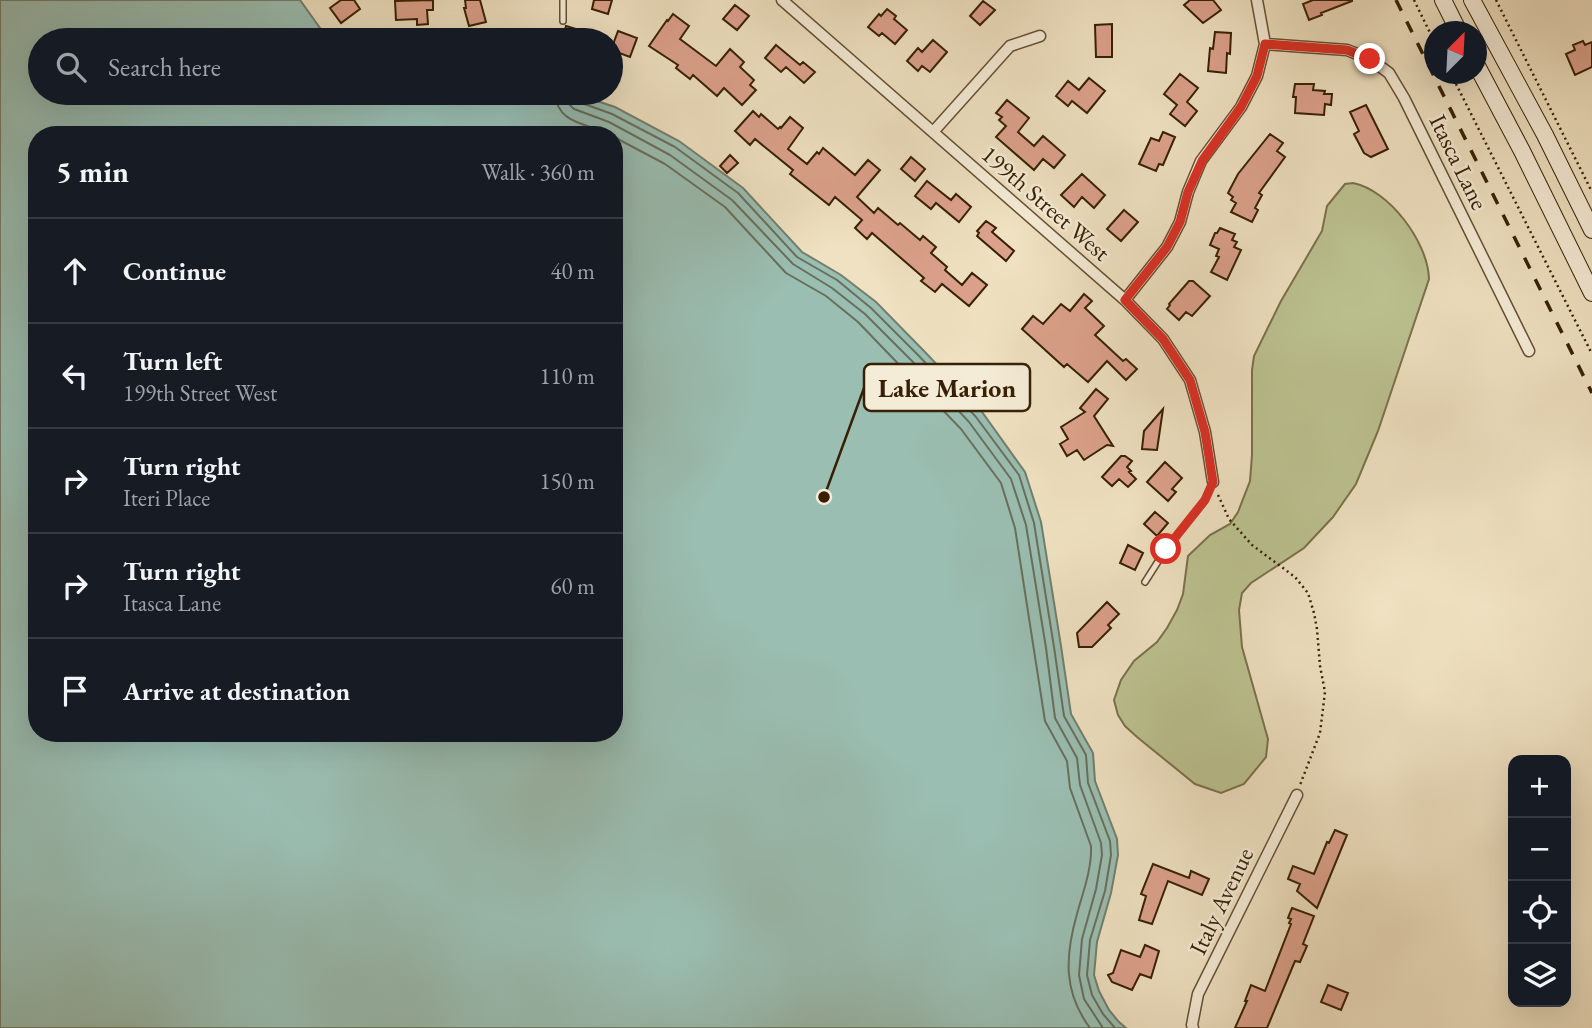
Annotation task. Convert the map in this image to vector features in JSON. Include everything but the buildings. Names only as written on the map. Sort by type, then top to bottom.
[{"type":"main road","points":[[1443,0],[1454,21]]},
{"type":"main road","points":[[1472,0],[1545,135],[1592,230]]},
{"type":"main road","points":[[1487,84],[1592,293]]},
{"type":"street","name":"199th Street West","points":[[782,0],[1125,300],[1163,339],[1190,380],[1205,432],[1213,482]]},
{"type":"street","points":[[1125,300],[1167,247],[1180,222],[1188,192],[1202,161],[1241,107],[1257,76],[1265,44],[1257,0]]},
{"type":"street","points":[[933,132],[1010,46],[1040,36]]},
{"type":"street","name":"Itasca Lane","points":[[1265,44],[1347,50],[1370,59],[1389,73],[1529,351]]},
{"type":"street","name":"Italy Avenue","points":[[1193,1028],[1198,993],[1297,795]]},
{"type":"lane","points":[[563,0],[564,21]]},
{"type":"lane","points":[[1145,582],[1166,549],[1205,500],[1213,482]]},
{"type":"path","points":[[1414,0],[1424,21]]},
{"type":"path","points":[[1496,0],[1592,192]]},
{"type":"path","points":[[1456,84],[1592,354]]},
{"type":"path","points":[[1213,482],[1229,519],[1252,545],[1294,577],[1308,593],[1314,613],[1325,692],[1320,733],[1297,795]]},
{"type":"green space","points":[[1353,183],[1380,196],[1404,220],[1422,249],[1429,279],[1378,431],[1356,484],[1333,517],[1304,548],[1251,583],[1242,593],[1239,610],[1242,647],[1268,739],[1266,757],[1244,784],[1221,793],[1195,784],[1137,737],[1118,715],[1114,700],[1121,680],[1134,661],[1157,642],[1177,610],[1183,594],[1188,556],[1210,535],[1230,524],[1238,512],[1250,481],[1254,356],[1281,301],[1322,231],[1327,206],[1345,184]]},
{"type":"water","points":[[0,0],[300,0],[320,28],[28,28],[28,105],[615,107],[679,141],[743,188],[802,252],[841,275],[876,302],[982,412],[1025,472],[1041,522],[1071,714],[1093,753],[1095,781],[1117,839],[1118,855],[1111,893],[1097,942],[1094,975],[1109,1010],[1126,1028],[0,1028]]},
{"type":"railway","points":[[1396,0],[1592,393]]},
{"type":"place","name":"Lake Marion","points":[[824,497]]},
{"type":"route","points":[[1166,549],[1205,500],[1213,482],[1205,432],[1190,380],[1163,339],[1125,300],[1167,247],[1180,222],[1188,192],[1202,161],[1241,107],[1257,76],[1265,44],[1347,50],[1370,59]]}]
